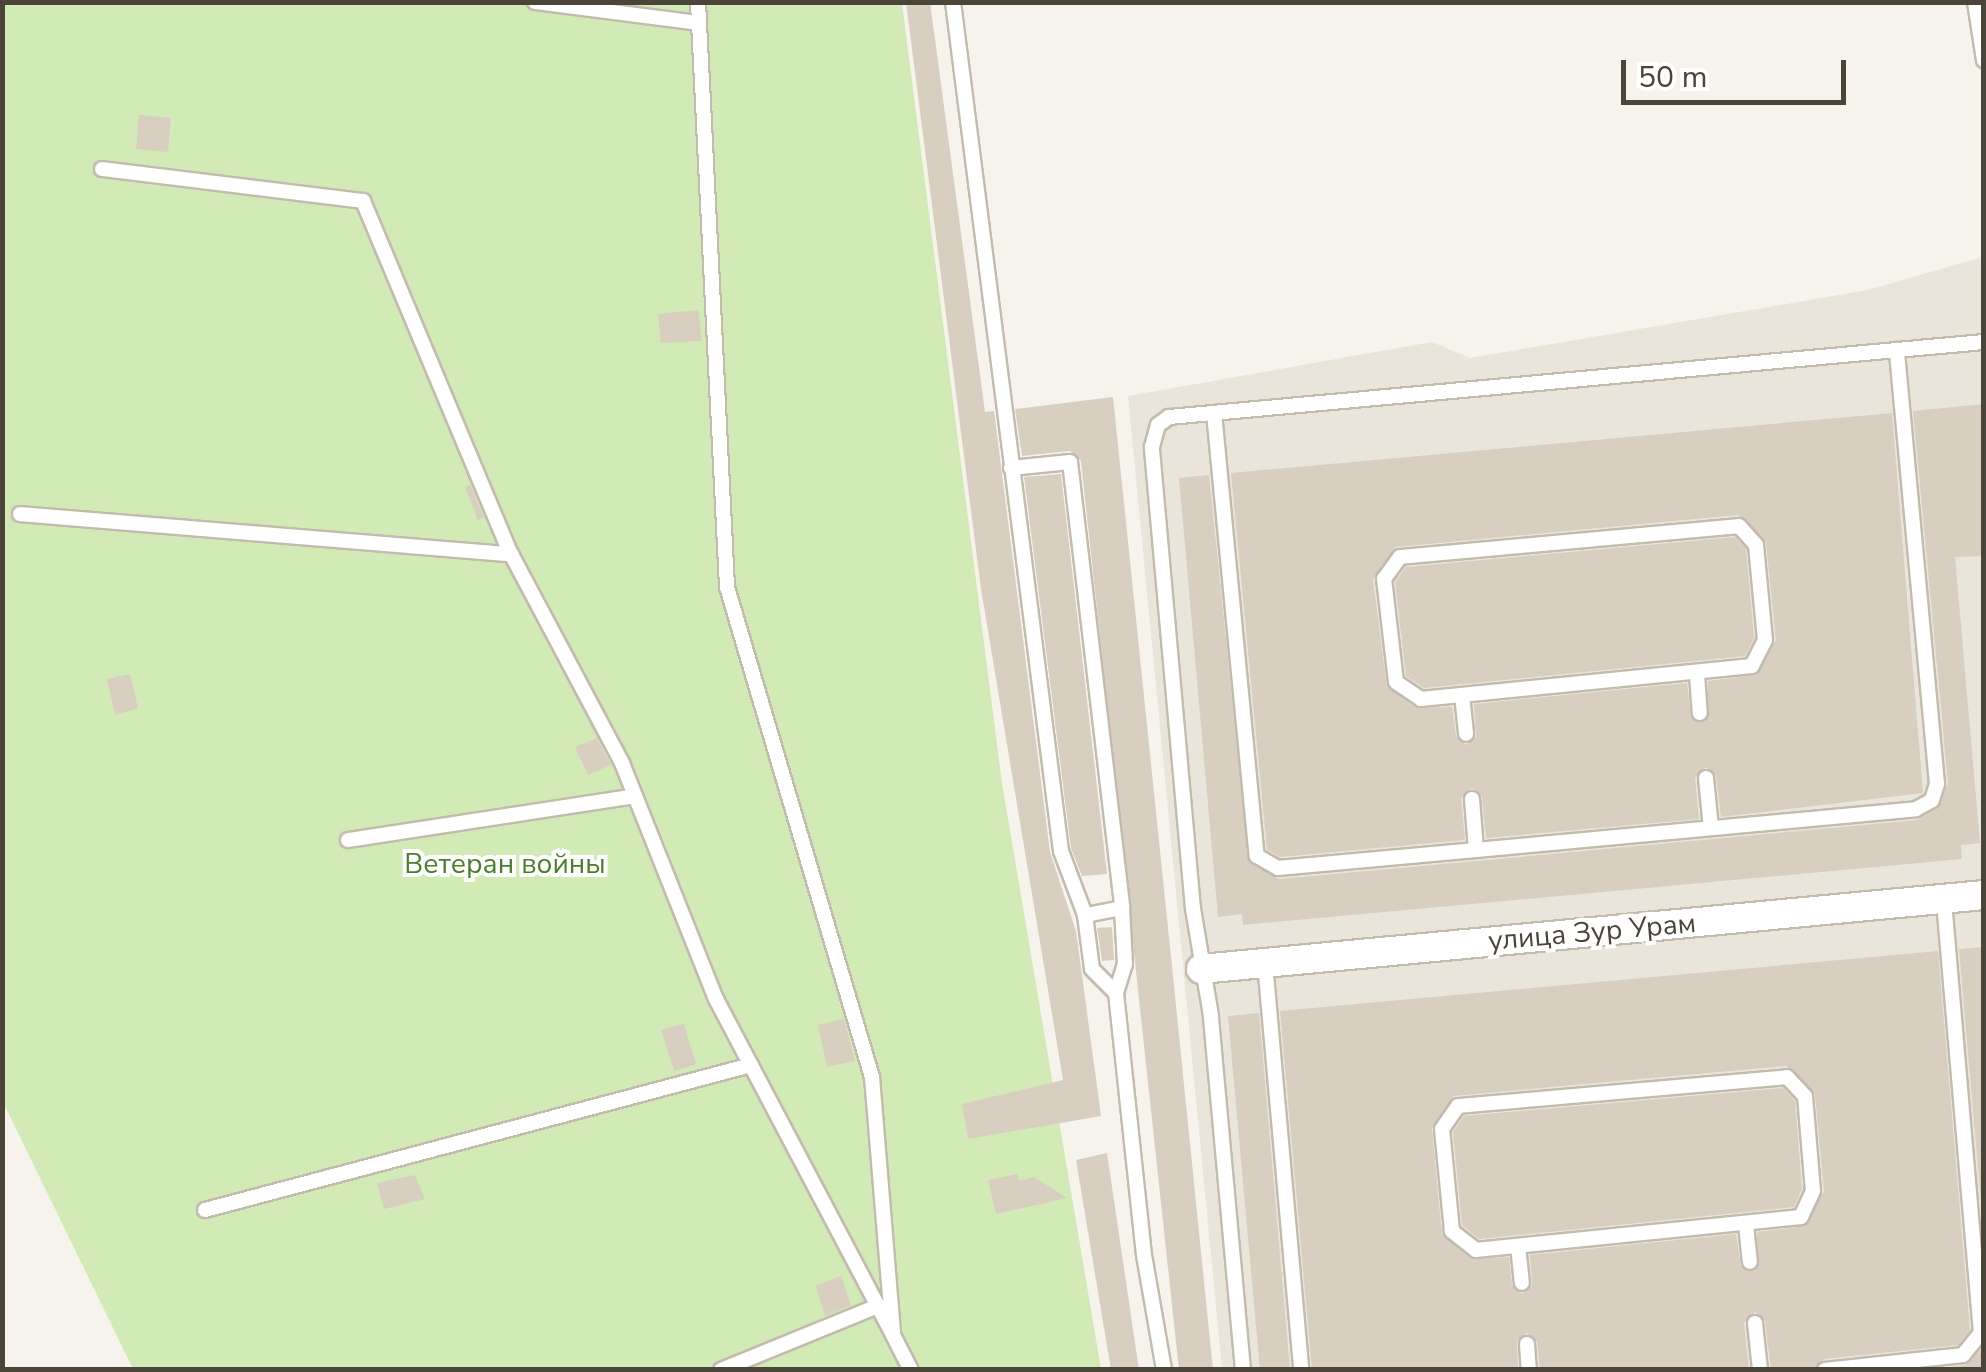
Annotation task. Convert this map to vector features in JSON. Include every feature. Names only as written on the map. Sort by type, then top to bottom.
[{"type":"street","name":"улица Зур Урам","points":[[1201,969],[1984,895]]},
{"type":"lane","points":[[535,2],[699,23]]},
{"type":"lane","points":[[698,2],[726,587],[872,1077],[893,1335]]},
{"type":"lane","points":[[953,2],[1062,852],[1084,915],[1092,969],[1116,993]]},
{"type":"lane","points":[[1975,2],[1984,60]]},
{"type":"lane","points":[[102,169],[362,201],[511,554],[635,796],[716,999],[911,1370]]},
{"type":"lane","points":[[1243,1370],[1152,438],[1169,416],[1984,342]]},
{"type":"lane","points":[[1214,412],[1257,856],[1278,868],[1916,809],[1936,792],[1898,350]]},
{"type":"lane","points":[[1011,468],[1070,462],[1122,908],[1124,964],[1116,993],[1144,1256],[1164,1370]]},
{"type":"lane","points":[[20,514],[511,554]]},
{"type":"lane","points":[[1739,526],[1756,545],[1764,650],[1741,670],[1697,674],[1415,698],[1396,682],[1384,579],[1400,557],[1739,526]]},
{"type":"lane","points":[[1697,674],[1700,713]]},
{"type":"lane","points":[[1462,696],[1466,734]]},
{"type":"lane","points":[[1706,778],[1711,828]]},
{"type":"lane","points":[[348,840],[635,796]]},
{"type":"lane","points":[[1472,799],[1476,850]]},
{"type":"lane","points":[[1825,1370],[1963,1356],[1981,1333],[1944,898]]},
{"type":"lane","points":[[1084,915],[1122,908]]},
{"type":"lane","points":[[1265,963],[1301,1370]]},
{"type":"lane","points":[[205,1210],[751,1066]]},
{"type":"lane","points":[[1788,1077],[1805,1096],[1812,1201],[1790,1221],[1746,1225],[1470,1248],[1452,1231],[1442,1130],[1452,1110],[1788,1077]]},
{"type":"lane","points":[[1746,1225],[1750,1262]]},
{"type":"lane","points":[[1518,1246],[1522,1283]]},
{"type":"lane","points":[[721,1370],[878,1306]]},
{"type":"lane","points":[[1755,1323],[1760,1370]]},
{"type":"lane","points":[[1527,1344],[1529,1370]]},
{"type":"shaded area","points":[[1983,257],[1983,1369],[1222,1369],[1128,396],[1432,342],[1470,358],[1868,290]]},
{"type":"green space","name":"Ветеран войны","points":[[3,3],[902,3],[1002,783],[1101,1369],[133,1369],[3,1102]]},
{"type":"building","points":[[906,2],[930,2],[985,412],[994,411],[1050,852],[1076,931],[1101,1116],[968,1139],[962,1104],[1063,1080],[981,589]]},
{"type":"building","points":[[139,115],[171,118],[168,152],[136,149]]},
{"type":"building","points":[[698,310],[702,341],[661,343],[658,314]]},
{"type":"building","points":[[1113,397],[1213,1370],[1179,1370],[1081,461],[1070,451],[1022,456],[1015,409]]},
{"type":"building","points":[[1984,404],[1984,556],[1955,557],[1980,843],[1961,845],[1962,859],[1243,925],[1242,914],[1218,917],[1179,478],[1209,475],[1249,862],[1279,879],[1477,861],[1917,820],[1938,808],[1948,783],[1913,411]]},
{"type":"building","points":[[1892,413],[1923,793],[1721,817],[1716,776],[1706,767],[1695,778],[1699,819],[1486,838],[1482,797],[1472,788],[1461,799],[1465,840],[1280,857],[1267,850],[1231,473]],"holes":[[[1738,515],[1766,543],[1776,640],[1757,675],[1708,681],[1705,722],[1691,718],[1687,683],[1474,704],[1476,737],[1466,745],[1456,736],[1452,707],[1416,708],[1387,687],[1373,580],[1395,547]]]},
{"type":"building","points":[[1061,474],[1107,874],[1082,876],[1071,848],[1024,477]]},
{"type":"building","points":[[470,485],[484,517],[478,520],[465,487]]},
{"type":"building","points":[[1735,537],[1746,549],[1754,638],[1745,656],[1424,688],[1406,676],[1395,582],[1406,567]]},
{"type":"building","points":[[130,674],[138,708],[115,715],[107,679]]},
{"type":"building","points":[[597,738],[611,765],[588,775],[575,747]]},
{"type":"building","points":[[1112,927],[1114,960],[1102,961],[1097,928]]},
{"type":"building","points":[[1984,947],[1984,1237],[1959,949]]},
{"type":"building","points":[[1938,951],[1970,1330],[1958,1345],[1824,1359],[1815,1370],[1771,1370],[1765,1321],[1755,1312],[1744,1323],[1749,1370],[1540,1370],[1537,1342],[1527,1333],[1517,1340],[1518,1370],[1312,1370],[1280,1011]],"holes":[[[1786,1066],[1815,1094],[1824,1191],[1806,1226],[1757,1232],[1755,1271],[1741,1267],[1736,1234],[1530,1255],[1532,1286],[1522,1294],[1512,1285],[1509,1257],[1471,1259],[1442,1235],[1432,1129],[1453,1096]]]},
{"type":"building","points":[[1259,1013],[1290,1370],[1260,1370],[1228,1016]]},
{"type":"building","points":[[844,1019],[855,1061],[827,1067],[818,1025]]},
{"type":"building","points":[[684,1024],[696,1064],[674,1071],[661,1030]]},
{"type":"building","points":[[1783,1088],[1795,1101],[1802,1189],[1794,1207],[1479,1239],[1462,1225],[1453,1132],[1464,1116]]},
{"type":"building","points":[[1107,1153],[1139,1370],[1111,1370],[1076,1160]]},
{"type":"building","points":[[1017,1174],[1019,1181],[1034,1177],[1067,1198],[996,1214],[988,1180]]},
{"type":"building","points":[[415,1175],[425,1199],[384,1209],[377,1183]]},
{"type":"building","points":[[841,1276],[851,1305],[825,1316],[816,1286]]},
{"type":"building","points":[[1984,1347],[1984,1368],[1928,1370],[1966,1365]]}]
